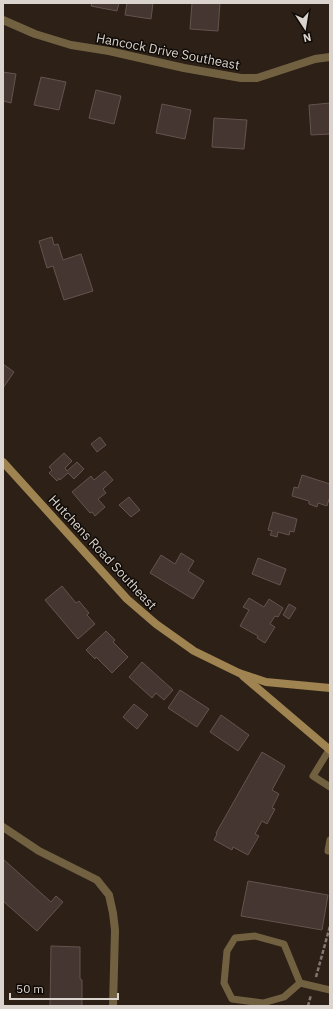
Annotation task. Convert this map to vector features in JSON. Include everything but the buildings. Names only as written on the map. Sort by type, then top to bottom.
[{"type":"street","name":"Hancock Drive Southeast","points":[[3,20],[35,34],[71,45],[110,50],[191,69],[241,78],[257,78],[315,59],[330,57]]},
{"type":"street","name":"Hutchens Road Southeast","points":[[3,462],[127,599],[156,624],[194,651],[239,673],[266,682],[330,688]]},
{"type":"street","points":[[239,673],[330,750]]},
{"type":"street","points":[[3,827],[40,851],[98,880],[109,896],[113,913],[114,930],[113,1006]]},
{"type":"lane","points":[[330,750],[312,776],[330,786]]},
{"type":"lane","points":[[330,840],[328,851],[330,851]]},
{"type":"lane","points":[[300,984],[284,944],[255,936],[235,938],[227,951],[224,984],[232,999],[263,1003],[284,996],[300,984],[330,990]]},
{"type":"path","points":[[308,1006],[330,926]]}]
